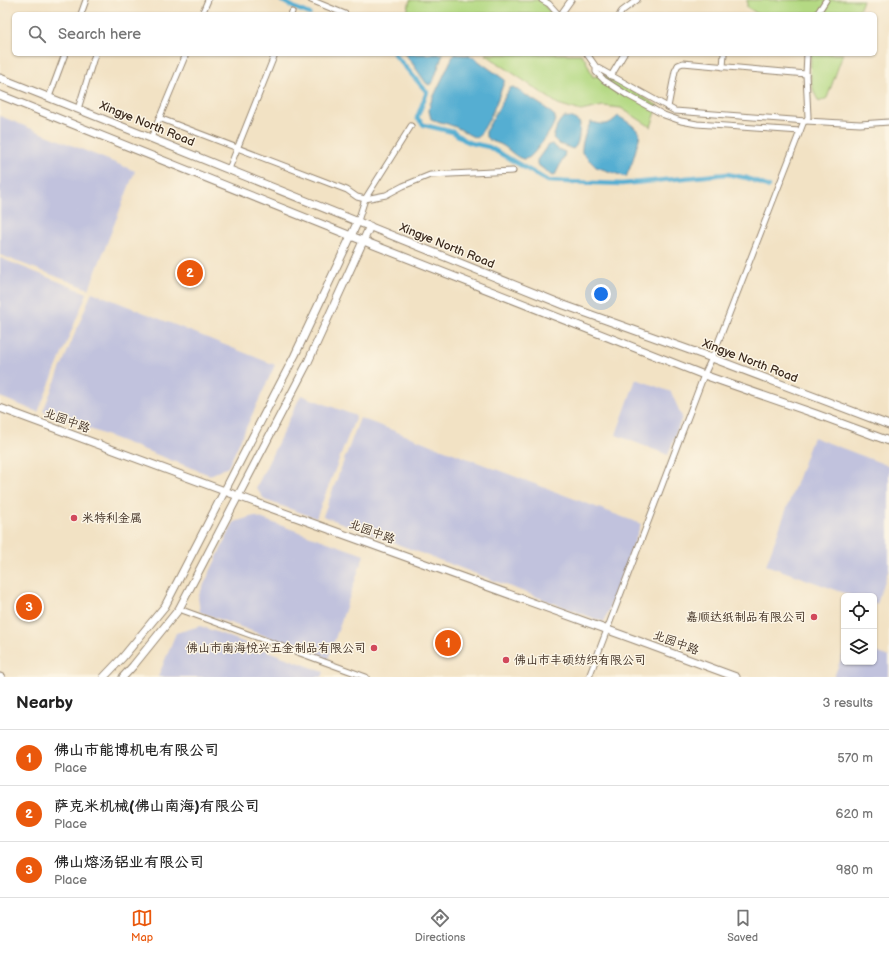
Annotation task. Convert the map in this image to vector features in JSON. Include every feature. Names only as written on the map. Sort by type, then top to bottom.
[{"type":"street","points":[[82,12],[86,0]]},
{"type":"street","points":[[203,12],[208,0]]},
{"type":"street","points":[[311,0],[340,12]]},
{"type":"street","points":[[542,0],[550,2],[558,12]]},
{"type":"street","points":[[562,12],[571,0]]},
{"type":"street","points":[[622,12],[637,0]]},
{"type":"street","points":[[818,12],[826,0]]},
{"type":"street","points":[[49,97],[64,56]]},
{"type":"street","points":[[78,109],[94,56]]},
{"type":"street","points":[[152,138],[185,56]]},
{"type":"street","points":[[229,169],[274,56]]},
{"type":"street","points":[[588,56],[596,67],[675,111],[860,124],[889,122]]},
{"type":"street","points":[[611,76],[623,56]]},
{"type":"street","points":[[723,67],[724,56]]},
{"type":"street","points":[[589,677],[704,375],[712,358],[800,131],[808,117],[806,74],[807,56]]},
{"type":"street","points":[[668,107],[675,70],[678,65],[683,63],[806,74]]},
{"type":"street","points":[[596,67],[596,72],[604,80],[627,96],[664,115],[681,121],[697,124],[800,131]]},
{"type":"street","name":"Xingye North Road","points":[[0,78],[564,305],[712,358],[889,425]]},
{"type":"street","points":[[0,95],[351,236],[704,375],[889,441]]},
{"type":"street","points":[[160,118],[347,190],[357,197],[365,199],[386,195],[430,175],[513,171]]},
{"type":"street","points":[[104,677],[166,606],[295,356],[358,221],[365,199],[411,126]]},
{"type":"street","points":[[123,677],[179,609],[308,362],[370,226]]},
{"type":"street","name":"北园中路","points":[[0,408],[237,498],[736,677]]},
{"type":"street","name":"北园中路","points":[[0,413],[224,493]]},
{"type":"street","points":[[179,609],[366,677]]},
{"type":"street","name":"北园中路","points":[[606,631],[723,677]]},
{"type":"shaded area","points":[[0,116],[135,171],[89,289],[0,255]]},
{"type":"shaded area","points":[[0,258],[87,293],[38,412],[0,397]]},
{"type":"shaded area","points":[[92,292],[275,365],[228,467],[210,475],[43,411]]},
{"type":"shaded area","points":[[636,379],[671,392],[682,417],[668,455],[616,435]]},
{"type":"shaded area","points":[[301,395],[356,416],[316,518],[265,500],[256,488]]},
{"type":"shaded area","points":[[360,418],[641,524],[604,622],[323,516]]},
{"type":"shaded area","points":[[813,437],[889,466],[889,569],[877,604],[877,593],[845,593],[766,565]]},
{"type":"shaded area","points":[[254,516],[364,555],[328,659],[200,612],[198,597],[234,522]]},
{"type":"shaded area","points":[[200,626],[324,672],[322,677],[158,677],[176,633]]},
{"type":"shaded area","points":[[877,652],[889,657],[889,677],[834,677],[841,659],[841,665],[877,665]]},
{"type":"green space","points":[[410,0],[548,0],[545,6],[550,12],[407,12]]},
{"type":"green space","points":[[747,0],[863,0],[859,12],[755,12],[747,7]]},
{"type":"green space","points":[[488,56],[583,56],[593,77],[604,74],[658,106],[651,127],[621,108],[603,106],[581,111],[558,104]]},
{"type":"green space","points":[[811,56],[842,56],[827,98],[819,102],[813,90],[810,67]]},
{"type":"water","points":[[406,56],[442,56],[433,82],[429,85]]},
{"type":"water","points":[[453,56],[473,57],[505,80],[490,117],[477,138],[456,127],[431,119],[429,111],[430,104]]},
{"type":"water","points":[[513,87],[543,106],[555,116],[553,126],[544,140],[531,156],[525,159],[517,157],[502,145],[489,140],[486,137],[486,130],[510,88]]},
{"type":"water","points":[[618,116],[633,126],[640,135],[632,163],[626,177],[596,167],[582,153],[584,137],[591,122],[606,124],[612,122]]},
{"type":"water","points":[[565,117],[573,118],[580,123],[578,141],[573,149],[559,144],[553,138],[558,123]]},
{"type":"water","points":[[552,144],[565,152],[555,175],[552,176],[537,164],[537,160],[548,145]]},
{"type":"waterway","points":[[281,0],[305,12]]},
{"type":"waterway","points":[[396,56],[427,92],[417,118],[424,125],[453,132],[471,143],[489,147],[548,181],[622,184],[727,174],[747,178],[769,187]]},
{"type":"place","name":"萨克米机械(佛山南海)有限公司","points":[[190,273]]},
{"type":"place","name":"米特利金属","points":[[74,518]]},
{"type":"place","name":"佛山熔汤铝业有限公司","points":[[29,607]]},
{"type":"place","name":"嘉顺达纸制品有限公司","points":[[814,617]]},
{"type":"place","name":"佛山市能博机电有限公司","points":[[448,643]]},
{"type":"place","name":"佛山市南海悦兴五金制品有限公司","points":[[374,648]]},
{"type":"place","name":"佛山市丰硕纺织有限公司","points":[[506,660]]}]
